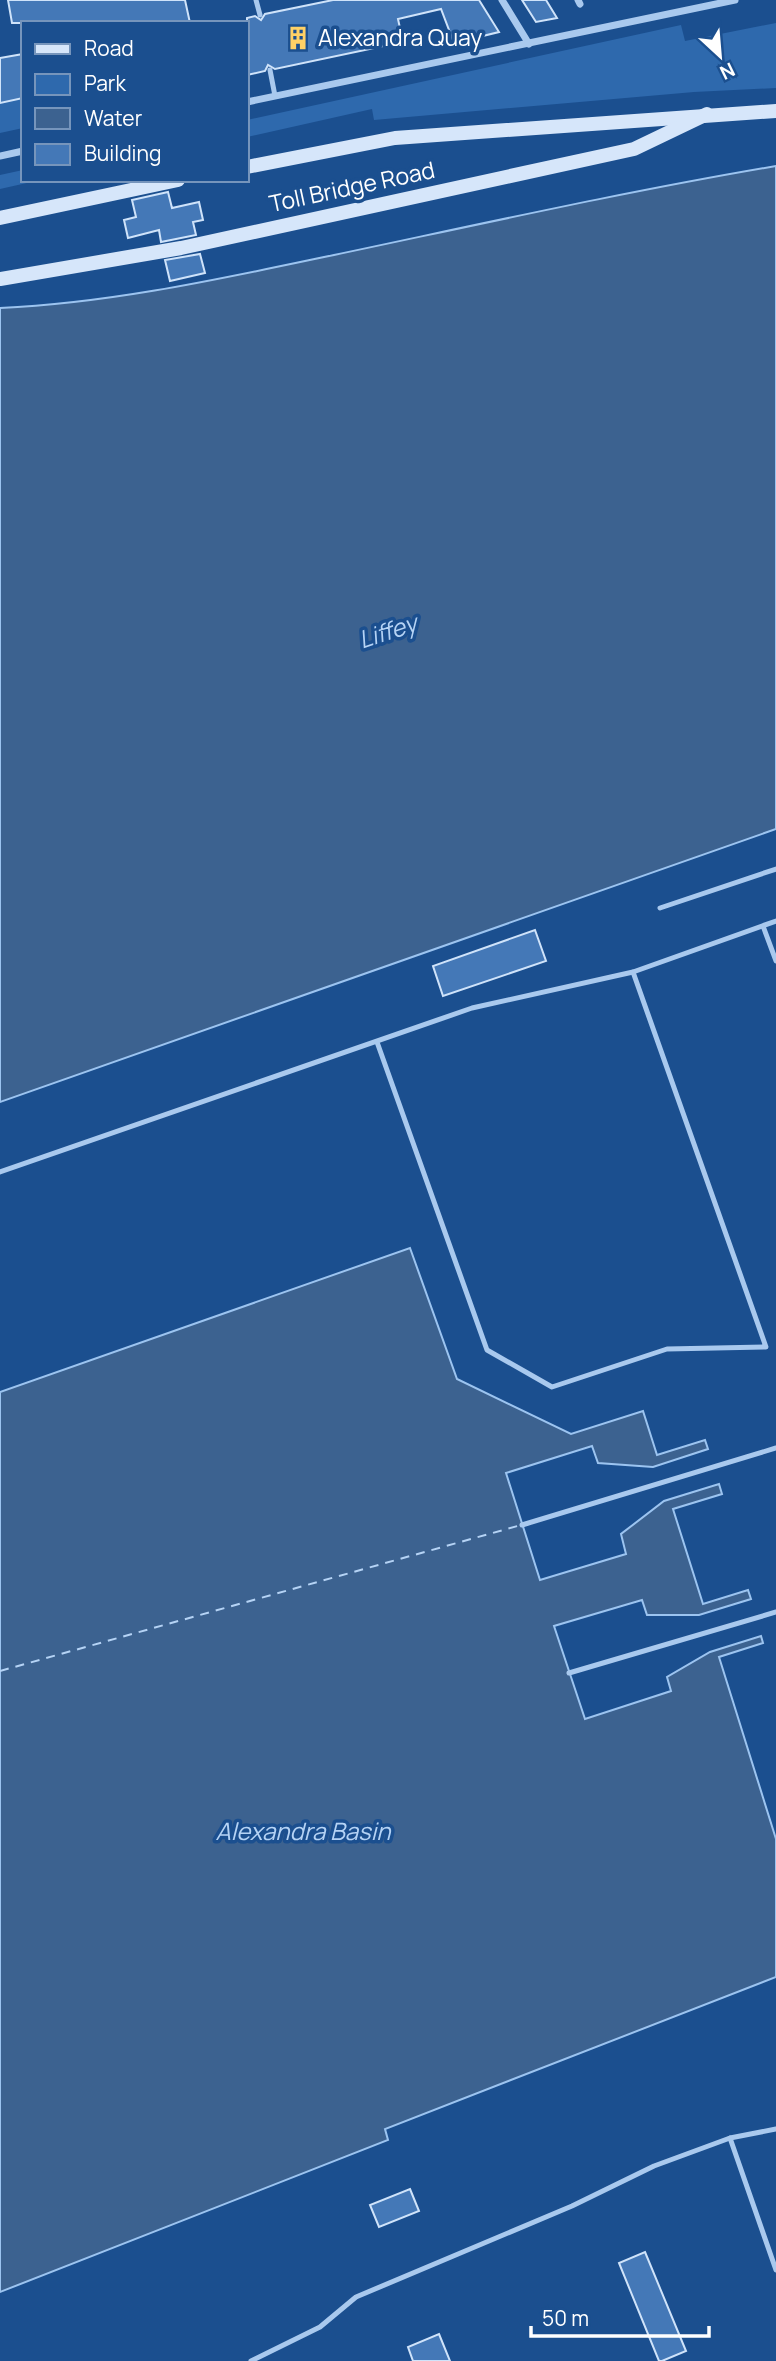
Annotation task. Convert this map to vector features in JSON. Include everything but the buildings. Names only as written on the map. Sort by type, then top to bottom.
[{"type":"main road","name":"Toll Bridge Road","points":[[248,167],[395,138],[776,111]]},
{"type":"main road","name":"Toll Bridge Road","points":[[0,279],[181,248],[634,149],[707,114]]},
{"type":"main road","points":[[0,218],[169,182]]},
{"type":"street","points":[[502,0],[529,44]]},
{"type":"street","points":[[248,102],[735,0]]},
{"type":"street","points":[[0,156],[21,151]]},
{"type":"lane","points":[[256,0],[260,15]]},
{"type":"lane","points":[[270,71],[275,96]]},
{"type":"lane","points":[[660,908],[776,869]]},
{"type":"lane","points":[[0,1172],[472,1009],[633,972],[776,921]]},
{"type":"lane","points":[[763,926],[776,961]]},
{"type":"lane","points":[[377,1042],[487,1350],[552,1387],[667,1349],[766,1347],[633,972]]},
{"type":"lane","points":[[522,1525],[776,1448]]},
{"type":"lane","points":[[569,1673],[776,1612]]},
{"type":"lane","points":[[251,2361],[320,2327],[356,2297],[572,2206],[653,2166],[730,2138],[776,2129]]},
{"type":"lane","points":[[730,2138],[776,2270]]},
{"type":"green space","points":[[776,23],[776,88],[694,92],[374,120],[372,109],[248,137],[248,120],[681,25],[685,41]]},
{"type":"green space","points":[[21,98],[21,128],[0,133],[0,103]]},
{"type":"green space","points":[[21,170],[21,182],[31,182],[0,189],[0,175]]},
{"type":"water","name":"Liffey","points":[[776,166],[776,829],[0,1102],[0,308],[84,301],[168,288],[610,197]]},
{"type":"water","name":"Alexandra Basin","points":[[410,1248],[457,1379],[571,1434],[643,1411],[657,1455],[705,1440],[708,1449],[653,1467],[598,1463],[592,1446],[506,1473],[540,1580],[626,1554],[621,1534],[664,1501],[719,1484],[722,1494],[673,1509],[703,1604],[748,1590],[751,1599],[699,1615],[647,1615],[642,1600],[554,1626],[585,1719],[671,1691],[667,1677],[710,1652],[761,1636],[763,1643],[719,1657],[776,1839],[776,1977],[385,2129],[388,2140],[0,2292],[0,1392]]},
{"type":"ferry route","points":[[0,1671],[521,1525]]},
{"type":"place","name":"Alexandra Quay","points":[[298,38]]}]
